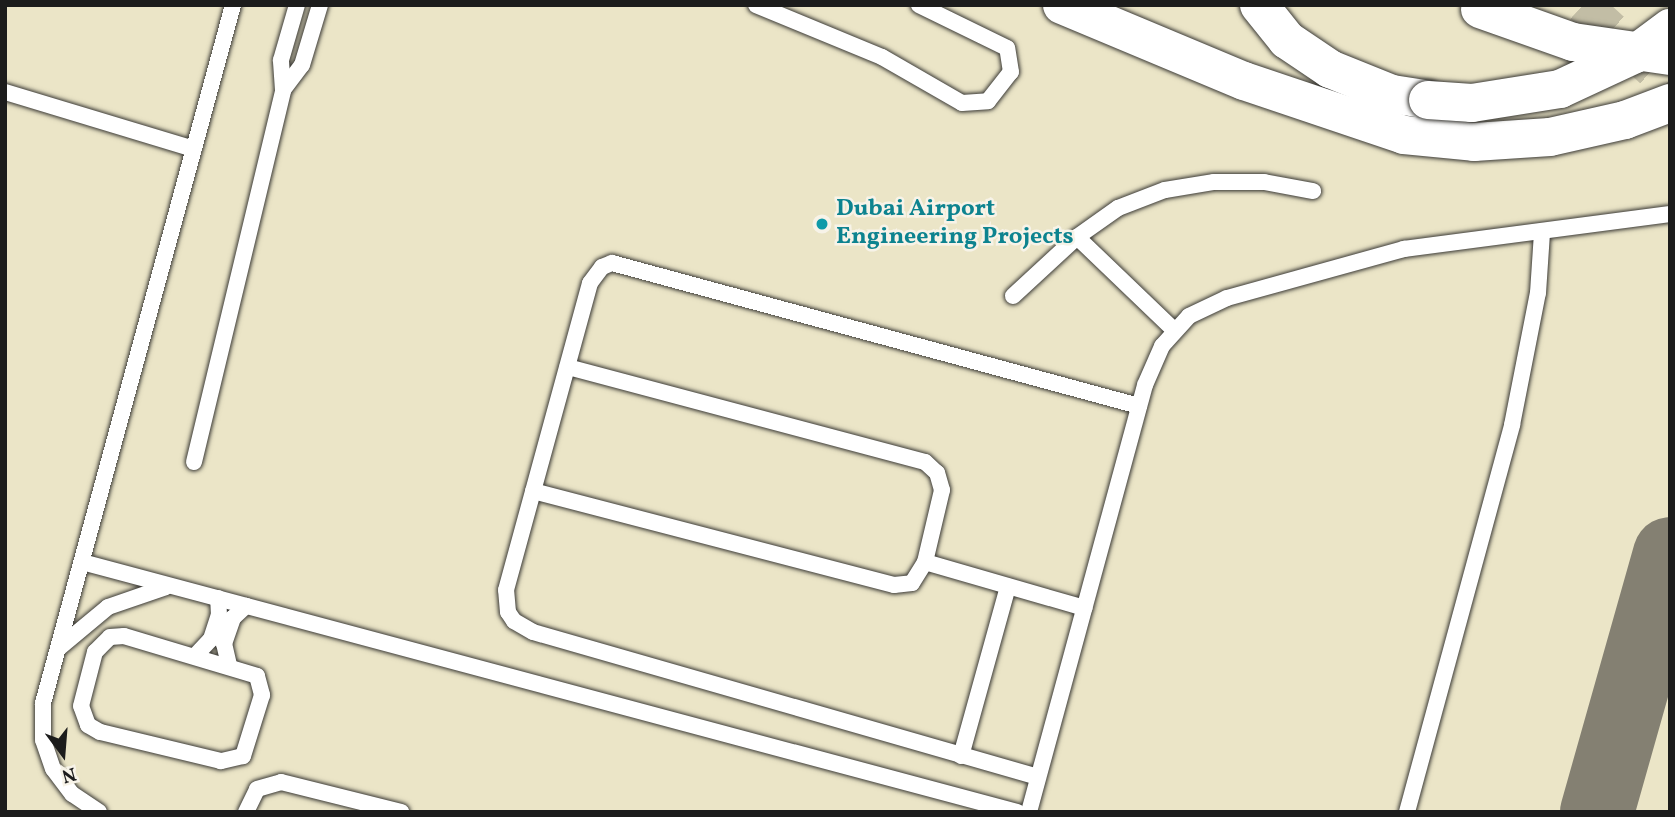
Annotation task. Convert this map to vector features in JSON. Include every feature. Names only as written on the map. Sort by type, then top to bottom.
[{"type":"main road","points":[[1062,5],[1244,81],[1369,126],[1474,142],[1588,130],[1670,103]]},
{"type":"main road","points":[[1259,5],[1287,40],[1330,69],[1392,94],[1427,100],[1483,102],[1560,89],[1635,54],[1670,28]]},
{"type":"main road","points":[[1480,9],[1573,42],[1670,56]]},
{"type":"lane","points":[[99,812],[61,782],[43,740],[43,704],[233,5]]},
{"type":"lane","points":[[194,461],[283,90],[281,60],[297,5]]},
{"type":"lane","points":[[283,90],[302,65],[320,5]]},
{"type":"lane","points":[[756,5],[870,52],[962,103],[988,101],[1011,72],[1007,48],[919,5]]},
{"type":"lane","points":[[5,92],[194,149]]},
{"type":"lane","points":[[1013,296],[1077,237],[1118,208],[1165,190],[1214,182],[1264,182],[1313,191]]},
{"type":"lane","points":[[1028,812],[1139,406],[1152,365],[1174,330],[1217,301],[1404,249],[1670,214]]},
{"type":"lane","points":[[1408,812],[1512,425],[1537,303],[1542,232]]},
{"type":"lane","points":[[1077,237],[1174,330]]},
{"type":"lane","points":[[1038,776],[522,628],[508,612],[506,590],[533,491],[590,283],[602,267],[612,263],[1139,406]]},
{"type":"lane","points":[[533,491],[894,585],[912,583],[925,562],[942,490],[937,473],[925,462],[567,367]]},
{"type":"lane","points":[[82,562],[1017,812]]},
{"type":"lane","points":[[925,562],[1084,608]]},
{"type":"lane","points":[[58,649],[108,607],[170,586]]},
{"type":"lane","points":[[961,756],[1008,586]]},
{"type":"lane","points":[[195,656],[211,639],[219,615],[218,598]]},
{"type":"lane","points":[[229,665],[224,644],[233,618],[246,606]]},
{"type":"lane","points":[[110,637],[195,656],[251,672],[262,688],[250,743],[236,760],[220,761],[100,732],[84,719],[82,700],[95,652],[110,637]]},
{"type":"lane","points":[[246,812],[257,789],[281,782],[401,812]]},
{"type":"taxiway","points":[[1597,812],[1670,554]]},
{"type":"tunnel","points":[[1583,5],[1670,85]]},
{"type":"place","name":"Dubai Airport Engineering Projects","points":[[822,224]]}]
